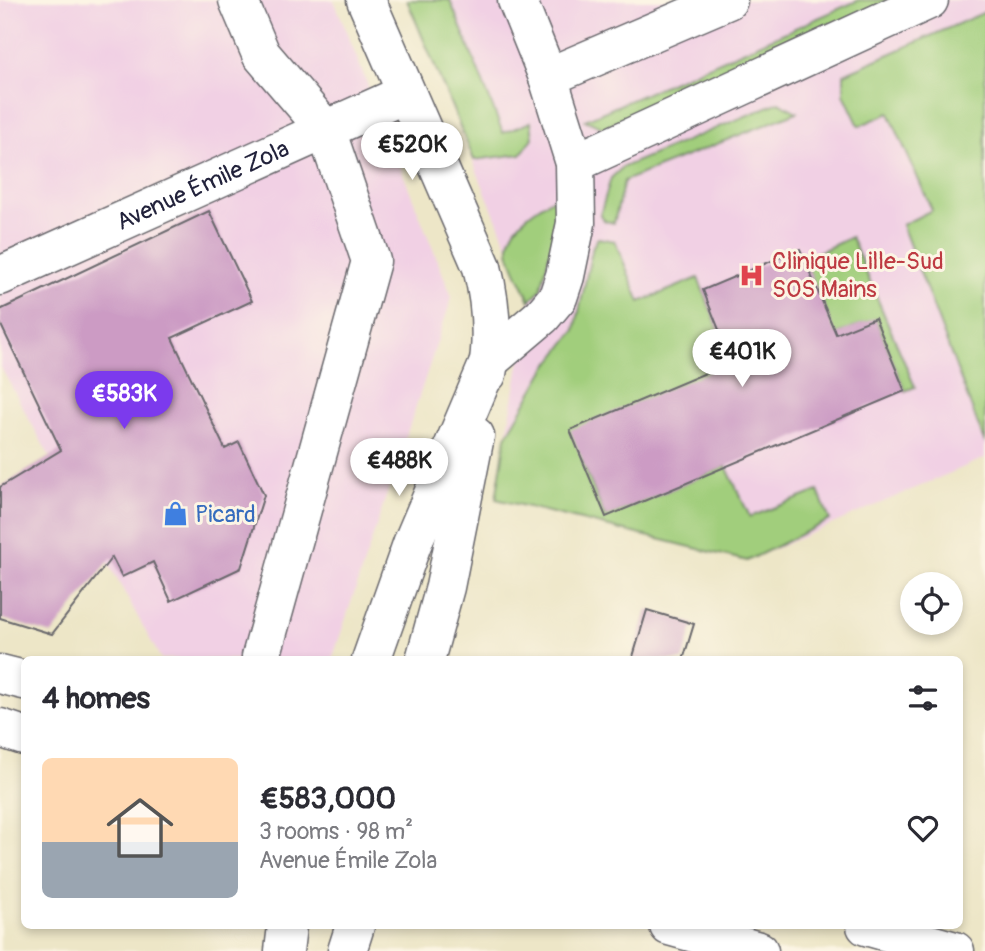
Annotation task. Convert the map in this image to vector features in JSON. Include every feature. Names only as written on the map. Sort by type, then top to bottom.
[{"type":"street","points":[[238,0],[261,54],[327,130],[370,261],[261,656]]},
{"type":"street","points":[[366,0],[482,267],[490,297],[490,360],[446,587],[426,656]]},
{"type":"street","points":[[373,656],[412,544],[490,360],[542,316],[558,297],[576,223],[575,163],[548,77],[517,0]]},
{"type":"street","points":[[548,77],[728,0]]},
{"type":"street","points":[[575,163],[929,0]]},
{"type":"street","name":"Avenue Émile Zola","points":[[0,276],[405,94]]},
{"type":"street","points":[[0,674],[21,679]]},
{"type":"street","points":[[0,728],[21,735]]},
{"type":"street","points":[[284,951],[287,929]]},
{"type":"street","points":[[347,951],[354,929]]},
{"type":"street","points":[[680,929],[759,951]]},
{"type":"street","points":[[877,929],[955,951]]},
{"type":"shaded area","points":[[0,0],[334,0],[452,297],[333,656],[159,656],[0,366]]},
{"type":"shaded area","name":"Clinique Lille-Sud SOS Mains","points":[[407,0],[985,0],[985,458],[747,561],[496,499],[530,301]]},
{"type":"green space","points":[[407,0],[450,0],[503,133],[531,122],[533,138],[521,154],[474,160]]},
{"type":"green space","points":[[859,0],[904,0],[603,128],[585,120]]},
{"type":"green space","points":[[985,12],[985,443],[902,225],[932,210],[889,113],[859,126],[844,94],[844,74]]},
{"type":"green space","points":[[779,102],[797,112],[624,181],[614,223],[605,221],[600,215],[611,178],[623,167]]},
{"type":"green space","points":[[559,195],[561,205],[541,289],[530,301],[512,263],[510,241],[513,232],[526,216]]},
{"type":"green space","points":[[851,237],[915,387],[905,391],[875,319],[832,336],[830,321],[804,259]]},
{"type":"green space","points":[[598,238],[615,241],[640,302],[698,278],[732,362],[582,461],[605,517],[726,466],[750,517],[818,491],[830,520],[747,561],[496,499],[506,437],[546,368],[575,330],[593,246]]},
{"type":"building","points":[[209,211],[252,301],[172,338],[225,449],[239,442],[264,495],[241,568],[171,601],[153,562],[122,577],[112,557],[52,634],[0,618],[0,487],[61,450],[0,323],[0,310]]},
{"type":"building","points":[[800,249],[836,334],[875,318],[905,391],[606,517],[570,430],[732,362],[703,290]]},
{"type":"building","points":[[647,610],[694,624],[684,656],[633,656]]},
{"type":"place","name":"Clinique Lille-Sud SOS Mains","points":[[752,275]]},
{"type":"place","name":"Picard","points":[[175,514]]}]
